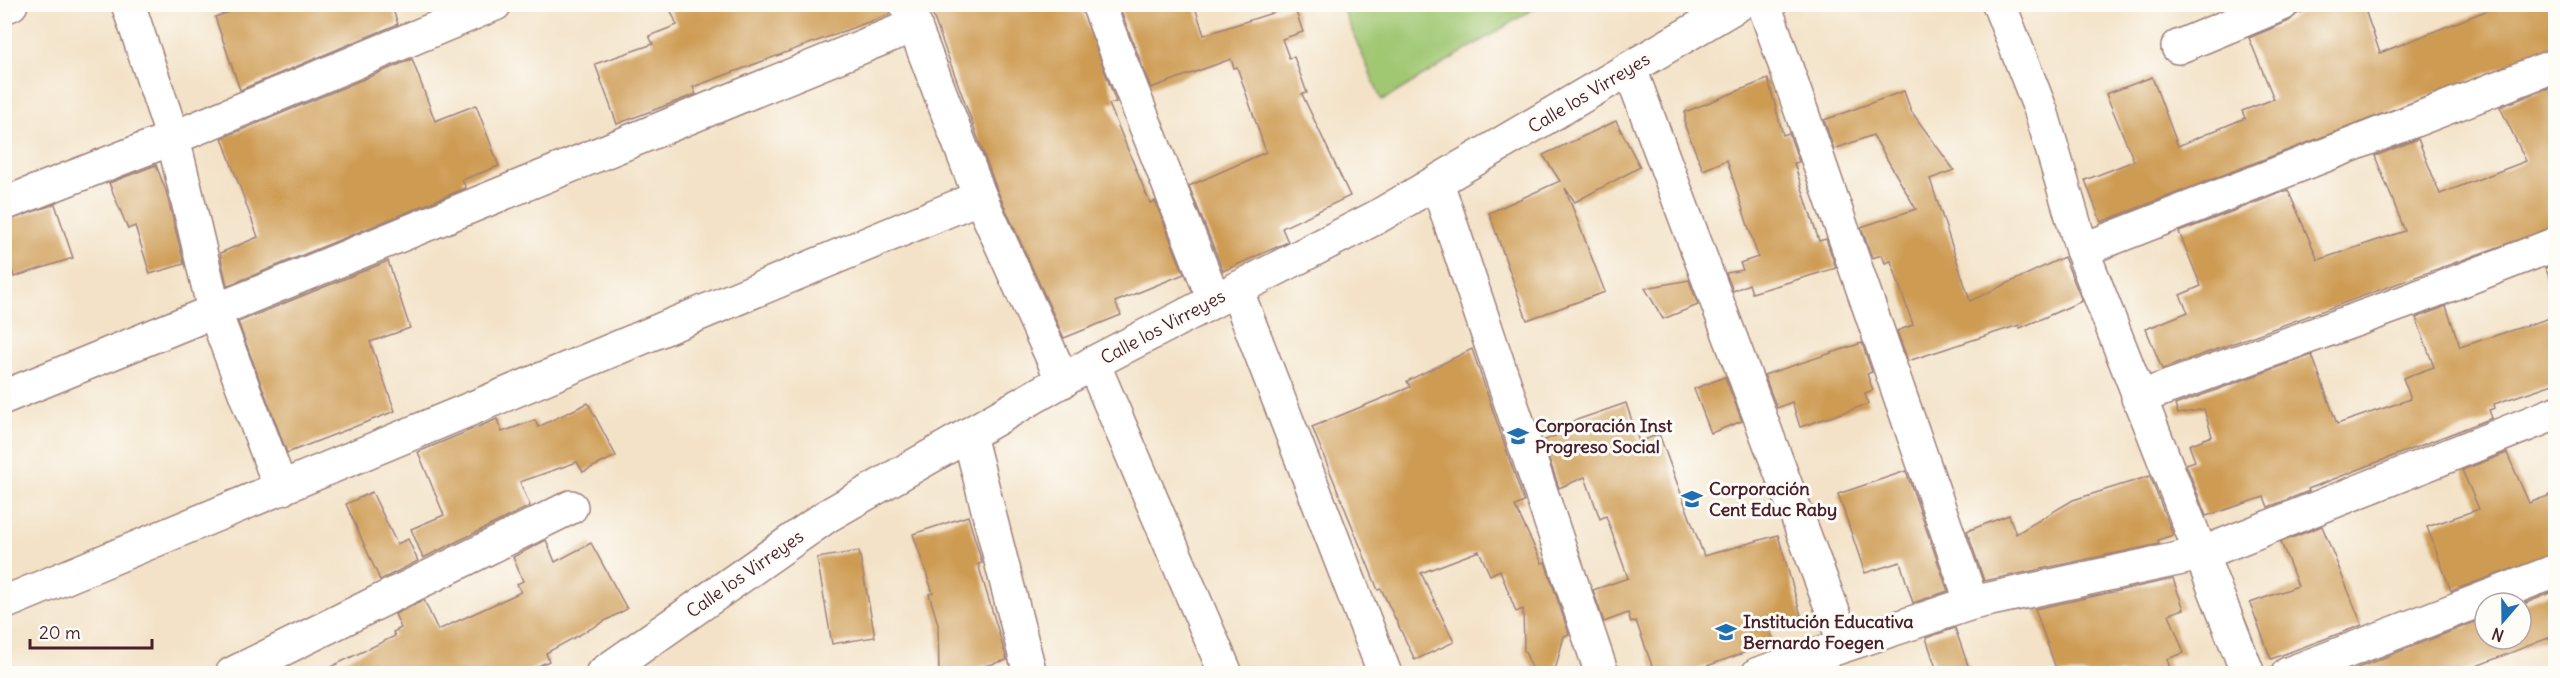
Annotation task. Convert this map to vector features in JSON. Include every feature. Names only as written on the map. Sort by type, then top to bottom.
[{"type":"street","points":[[4,7],[11,4]]},
{"type":"street","points":[[128,4],[173,138],[214,310],[281,489]]},
{"type":"street","points":[[4,204],[173,138],[495,4]]},
{"type":"street","points":[[1098,4],[1225,294],[1385,674]]},
{"type":"street","name":"Calle los Virreyes","points":[[602,674],[827,516],[1093,363],[1377,217],[1739,4]]},
{"type":"street","points":[[1764,4],[1972,603]]},
{"type":"street","points":[[1999,4],[2041,111],[2082,250],[2138,398],[2248,674]]},
{"type":"street","points":[[2178,47],[2282,4]]},
{"type":"street","points":[[4,397],[911,15],[980,197],[1063,381]]},
{"type":"street","points":[[2082,250],[2556,65]]},
{"type":"street","points":[[1630,69],[1845,644]]},
{"type":"street","points":[[1437,183],[1602,674]]},
{"type":"street","points":[[4,603],[980,197]]},
{"type":"street","points":[[2138,398],[2405,302],[2556,244]]},
{"type":"street","points":[[1093,363],[1226,674]]},
{"type":"street","points":[[1758,674],[1972,603],[2200,554],[2556,413]]},
{"type":"street","points":[[969,435],[1030,674]]},
{"type":"street","points":[[232,674],[571,507]]},
{"type":"street","points":[[2288,674],[2556,571]]},
{"type":"green space","points":[[1341,5],[1540,5],[1382,101]]},
{"type":"building","points":[[254,4],[391,4],[398,24],[240,90],[215,17]]},
{"type":"building","points":[[668,4],[888,4],[890,14],[693,87],[696,94],[617,124],[595,64],[653,44],[649,36],[677,25]]},
{"type":"building","points":[[952,4],[1080,4],[1116,102],[1109,104],[1150,203],[1155,201],[1184,274],[1115,302],[1121,315],[1064,338],[997,190],[932,13]]},
{"type":"building","points":[[1118,4],[1194,4],[1204,35],[1294,6],[1303,32],[1282,39],[1289,58],[1294,57],[1307,93],[1302,94],[1350,196],[1282,228],[1288,242],[1223,271],[1189,186],[1266,152],[1237,67],[1234,68],[1231,59],[1151,88]]},
{"type":"building","points":[[2325,4],[2363,4],[2380,53],[2503,4],[2556,4],[2556,47],[2101,222],[2085,180],[2134,161],[2106,94],[2152,77],[2178,146],[2245,118],[2242,111],[2274,99],[2249,38],[2289,21],[2297,14]]},
{"type":"building","points":[[412,59],[435,121],[476,105],[499,166],[462,180],[466,188],[227,286],[220,253],[258,237],[222,138]]},
{"type":"building","points":[[1768,79],[1783,135],[1789,133],[1799,162],[1794,163],[1819,241],[1826,239],[1836,268],[1752,293],[1749,284],[1733,291],[1726,273],[1743,270],[1740,263],[1758,257],[1727,160],[1703,170],[1685,126],[1685,112]]},
{"type":"building","points":[[2556,85],[2556,226],[2162,369],[2146,329],[2188,312],[2180,295],[2201,286],[2179,232],[2288,190],[2318,260],[2405,231],[2375,156],[2418,139],[2440,194],[2526,161],[2500,107]]},
{"type":"building","points":[[1904,91],[1911,111],[1954,170],[1930,179],[1970,301],[2064,257],[2082,301],[2020,328],[2019,325],[1908,361],[1897,331],[1913,325],[1891,261],[1885,263],[1882,255],[1872,258],[1861,227],[1916,209],[1873,135],[1834,149],[1824,120]]},
{"type":"building","points":[[1616,121],[1640,167],[1575,202],[1565,188],[1605,292],[1527,320],[1489,213],[1560,181],[1543,155]]},
{"type":"building","points":[[156,165],[166,191],[184,264],[150,274],[135,226],[128,229],[109,183]]},
{"type":"building","points":[[55,204],[73,258],[14,277],[13,273],[4,275],[4,222]]},
{"type":"building","points":[[388,261],[410,328],[370,342],[395,411],[287,453],[238,322]]},
{"type":"building","points":[[2556,264],[2556,291],[2545,268]]},
{"type":"building","points":[[1689,280],[1698,305],[1663,319],[1645,288]]},
{"type":"building","points":[[2446,306],[2460,347],[2556,316],[2556,383],[2494,404],[2495,408],[2489,410],[2492,418],[2308,489],[2309,491],[2268,507],[2264,497],[2206,516],[2186,464],[2195,461],[2189,445],[2212,436],[2204,409],[2178,414],[2175,405],[2312,355],[2337,424],[2411,399],[2403,378],[2434,367],[2416,318]]},
{"type":"building","points":[[1862,343],[1872,372],[1867,374],[1873,390],[1865,393],[1868,404],[1800,427],[1792,402],[1777,408],[1764,375]]},
{"type":"building","points":[[1472,349],[1524,502],[1515,506],[1542,563],[1545,562],[1569,634],[1564,636],[1554,674],[1535,674],[1524,650],[1523,609],[1516,612],[1500,570],[1490,575],[1479,551],[1421,573],[1454,642],[1415,660],[1381,589],[1378,590],[1312,427],[1410,387],[1407,381]]},
{"type":"building","points":[[1725,377],[1742,421],[1711,433],[1694,389]]},
{"type":"building","points":[[588,403],[616,456],[583,472],[577,462],[520,482],[530,506],[423,558],[411,529],[444,515],[418,452],[497,419],[502,432],[535,420],[538,427]]},
{"type":"building","points":[[1626,403],[1639,442],[1659,434],[1704,556],[1778,535],[1804,626],[1769,628],[1774,642],[1685,674],[1655,674],[1636,621],[1631,623],[1628,613],[1604,622],[1593,590],[1628,578],[1606,516],[1600,519],[1585,477],[1559,488],[1543,441],[1567,431],[1565,424]]},
{"type":"building","points":[[2507,453],[2529,503],[2556,493],[2556,553],[2451,591],[2427,527],[2479,509],[2462,470]]},
{"type":"building","points":[[1906,471],[1948,591],[1913,603],[1900,562],[1865,573],[1838,494]]},
{"type":"building","points":[[2150,476],[2173,535],[2158,540],[2159,544],[1984,581],[1967,531],[2009,515],[2016,534],[2073,500]]},
{"type":"building","points":[[372,492],[397,544],[408,539],[418,561],[380,580],[346,504]]},
{"type":"building","points":[[968,516],[982,563],[978,564],[1007,660],[955,674],[939,674],[938,624],[929,594],[933,593],[913,534]]},
{"type":"building","points":[[2322,526],[2362,625],[2271,659],[2250,603],[2298,586],[2281,542]]},
{"type":"building","points":[[546,540],[555,562],[591,543],[627,609],[546,653],[549,661],[521,674],[316,674],[395,636],[393,632],[401,628],[395,614],[424,600],[438,630],[521,592],[517,584],[523,581],[513,557]]},
{"type":"building","points":[[859,551],[875,637],[832,644],[817,558]]},
{"type":"building","points":[[2173,579],[2184,609],[2169,614],[2184,653],[2167,659],[2172,674],[2058,674],[2035,609]]},
{"type":"building","points":[[2553,592],[2556,600],[2556,635],[2533,644],[2533,600]]},
{"type":"building","points":[[2473,623],[2473,651],[2515,651],[2456,674],[2342,674]]},
{"type":"building","points":[[1955,628],[1971,674],[1938,674],[1926,638]]},
{"type":"place","name":"Corporación Inst Progreso Social","points":[[1518,436]]},
{"type":"place","name":"Corporación Cent Educ Raby","points":[[1692,499]]},
{"type":"place","name":"Institución Educativa Bernardo Foegen","points":[[1726,632]]}]
